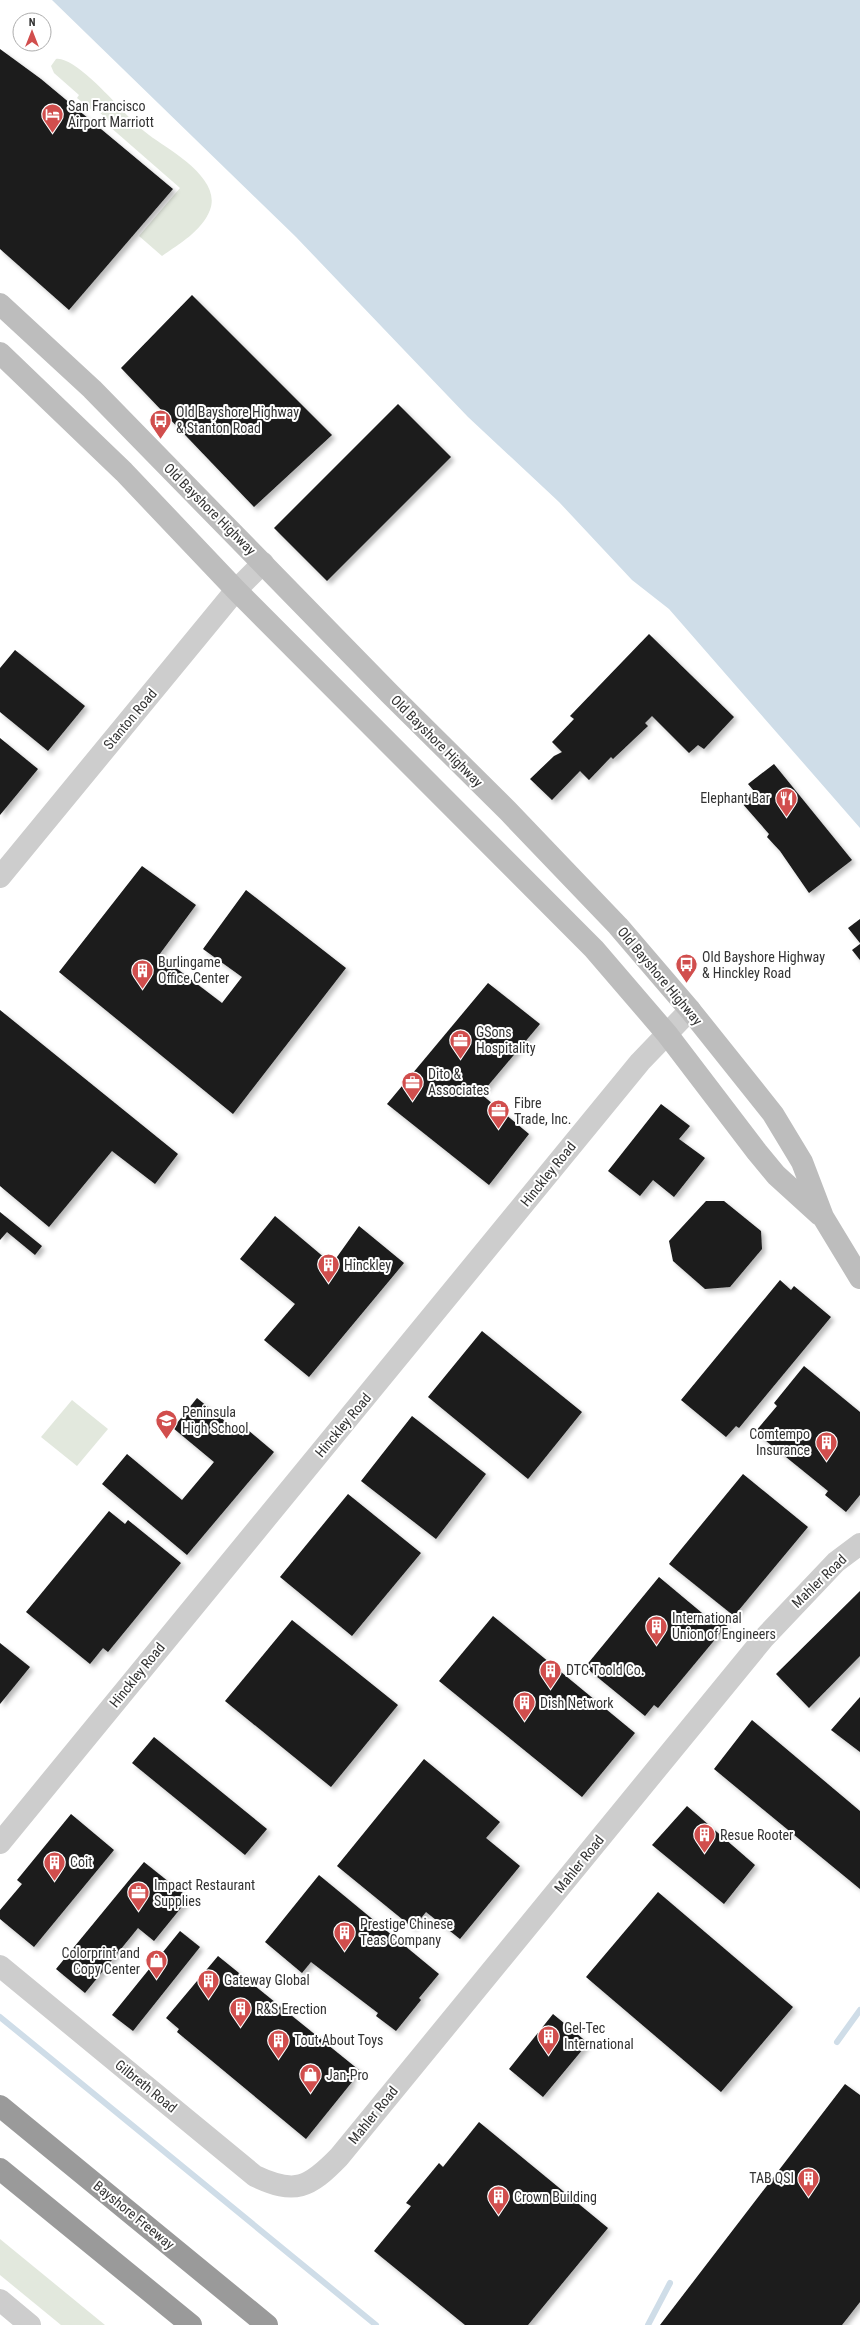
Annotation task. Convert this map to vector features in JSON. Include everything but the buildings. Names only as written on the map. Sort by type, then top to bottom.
[{"type":"highway","name":"Bayshore Freeway","points":[[0,2106],[267,2325]]},
{"type":"highway","points":[[0,2169],[190,2325]]},
{"type":"main road","name":"Old Bayshore Highway","points":[[0,304],[92,389],[600,906],[690,1010],[788,1136],[802,1162],[823,1217],[860,1278]]},
{"type":"main road","name":"Old Bayshore Highway","points":[[0,353],[124,472],[236,590],[560,914],[594,950],[667,1034],[776,1175],[823,1217]]},
{"type":"street","name":"Stanton Road","points":[[0,877],[236,590],[263,563]]},
{"type":"street","name":"Hinckley Road","points":[[0,1843],[640,1062],[690,1010]]},
{"type":"street","name":"Mahler Road","points":[[301,2186],[320,2176],[339,2157],[763,1639],[836,1562],[860,1544]]},
{"type":"street","name":"Gilbreth Road","points":[[0,1966],[255,2176],[276,2186],[301,2186]]},
{"type":"street","points":[[0,2300],[30,2325]]},
{"type":"shaded area","points":[[52,0],[860,0],[860,828],[669,609],[632,580],[559,502],[468,417],[296,237]]},
{"type":"shaded area","points":[[56,59],[63,60],[71,64],[90,78],[141,129],[192,166],[208,187],[212,198],[210,210],[202,224],[183,242],[162,256],[139,236],[180,188],[109,126],[111,123],[96,109],[93,111],[77,98],[79,95],[54,73],[51,66]]},
{"type":"shaded area","points":[[72,1400],[108,1429],[77,1466],[41,1437]]},
{"type":"shaded area","points":[[0,2239],[105,2325],[61,2325],[0,2275]]},
{"type":"waterway","points":[[837,2042],[860,2010]]},
{"type":"waterway","points":[[0,2017],[376,2325]]},
{"type":"waterway","points":[[648,2325],[670,2283]]},
{"type":"place","name":"San Francisco Airport Marriott","points":[[53,134]]},
{"type":"place","name":"Old Bayshore Highway & Stanton Road","points":[[161,440]]},
{"type":"place","name":"Elephant Bar","points":[[786,818]]},
{"type":"place","name":"Old Bayshore Highway & Hinckley Road","points":[[687,984]]},
{"type":"place","name":"Burlingame Office Center","points":[[143,990]]},
{"type":"place","name":"GSons Hospitality","points":[[460,1060]]},
{"type":"place","name":"Dito & Associates","points":[[412,1102]]},
{"type":"place","name":"Fibre Trade, Inc.","points":[[499,1130]]},
{"type":"place","name":"Hinckley","points":[[329,1284]]},
{"type":"place","name":"Peninsula High School","points":[[167,1440]]},
{"type":"place","name":"Comtempo Insurance","points":[[826,1462]]},
{"type":"place","name":"International Union of Engineers","points":[[656,1646]]},
{"type":"place","name":"DTC Toold Co.","points":[[551,1690]]},
{"type":"place","name":"Dish Network","points":[[524,1722]]},
{"type":"place","name":"Resue Rooter","points":[[704,1854]]},
{"type":"place","name":"Coit","points":[[54,1882]]},
{"type":"place","name":"Impact Restaurant Supplies","points":[[139,1912]]},
{"type":"place","name":"Prestige Chinese Teas Company","points":[[344,1952]]},
{"type":"place","name":"Colorprint and Copy Center","points":[[156,1980]]},
{"type":"place","name":"Gateway Global","points":[[208,2000]]},
{"type":"place","name":"R&S Erection","points":[[241,2028]]},
{"type":"place","name":"Gel-Tec International","points":[[548,2056]]},
{"type":"place","name":"Tout About Toys","points":[[278,2060]]},
{"type":"place","name":"Jan-Pro","points":[[310,2094]]},
{"type":"place","name":"TAB QSI","points":[[809,2198]]},
{"type":"place","name":"Crown Building","points":[[498,2216]]}]
